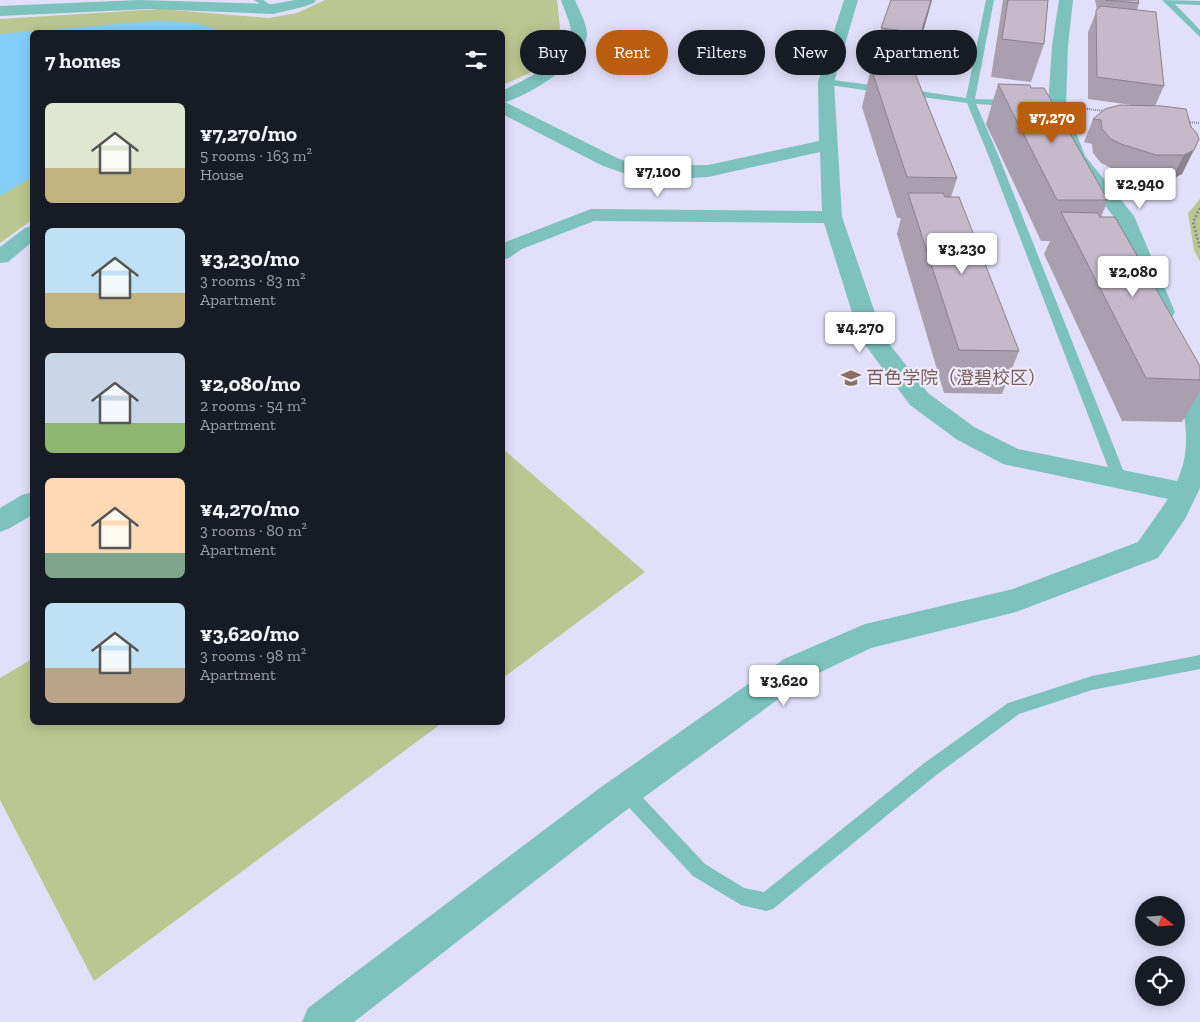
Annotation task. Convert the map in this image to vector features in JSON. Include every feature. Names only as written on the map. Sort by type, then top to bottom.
[{"type":"street","points":[[0,12],[150,4],[273,9],[309,0]]},
{"type":"street","points":[[505,96],[560,64],[570,54],[578,41],[579,33],[568,0]]},
{"type":"street","points":[[851,0],[826,82],[832,217],[872,338],[919,399],[965,433],[1012,457],[1184,492]]},
{"type":"street","points":[[322,1022],[625,791],[795,669],[865,637],[1016,600],[1148,550],[1175,512],[1196,468],[1200,429],[1186,366],[1124,216],[1076,157],[1052,106],[1066,0]]},
{"type":"street","points":[[505,109],[601,158],[638,172],[675,173],[708,171],[830,144]]},
{"type":"street","points":[[505,252],[515,245],[591,215],[832,217]]},
{"type":"street","points":[[0,257],[30,234]]},
{"type":"street","points":[[0,521],[30,503]]},
{"type":"lane","points":[[258,0],[273,9]]},
{"type":"lane","points":[[990,0],[970,101],[1001,174],[1120,480]]},
{"type":"lane","points":[[1167,1],[1200,3]]},
{"type":"lane","points":[[1167,1],[1200,35]]},
{"type":"lane","points":[[826,82],[970,101],[1018,104]]},
{"type":"lane","points":[[625,791],[699,870],[742,896],[766,902],[929,770],[1014,708],[1092,683],[1200,662]]},
{"type":"path","points":[[1104,111],[1114,112]]},
{"type":"path","points":[[1181,121],[1200,124]]},
{"type":"path","points":[[1200,208],[1194,214],[1192,226],[1200,248]]},
{"type":"shaded area","name":"百色学院（澄碧校区）","points":[[0,0],[1200,0],[1200,1022],[0,1022]]},
{"type":"green space","points":[[325,0],[557,0],[560,30],[520,30],[520,75],[525,75],[505,84],[505,30],[30,30],[30,221],[0,243],[0,19],[160,9],[269,18],[297,13]]},
{"type":"green space","points":[[1200,199],[1200,262],[1194,250],[1188,213]]},
{"type":"green space","points":[[505,451],[645,572],[505,677]]},
{"type":"green space","points":[[30,660],[30,725],[439,725],[94,981],[0,800],[0,678]]},
{"type":"water","points":[[155,21],[198,24],[218,30],[48,30]]},
{"type":"water","points":[[30,31],[30,178],[0,196],[0,34]]},
{"type":"building","points":[[891,0],[931,0],[922,30],[881,28]]},
{"type":"building","points":[[1008,0],[1048,0],[1044,44],[1002,39]]},
{"type":"building","points":[[1105,0],[1138,0],[1139,3]]},
{"type":"building","points":[[1101,6],[1156,12],[1164,86],[1097,77],[1096,10]]},
{"type":"building","points":[[873,75],[916,75],[957,178],[907,177]]},
{"type":"building","points":[[998,84],[1030,85],[1031,88],[1044,88],[1108,200],[1057,200]]},
{"type":"building","points":[[1120,105],[1162,106],[1186,109],[1191,127],[1199,139],[1194,150],[1184,155],[1156,155],[1111,139],[1102,129],[1101,120],[1093,119],[1105,109]]},
{"type":"building","points":[[908,193],[943,193],[945,197],[959,197],[1019,351],[959,350]]},
{"type":"building","points":[[1061,212],[1098,213],[1100,217],[1115,217],[1200,366],[1200,380],[1146,378]]},
{"type":"place","name":"百色学院（澄碧校区）","points":[[851,378]]}]
